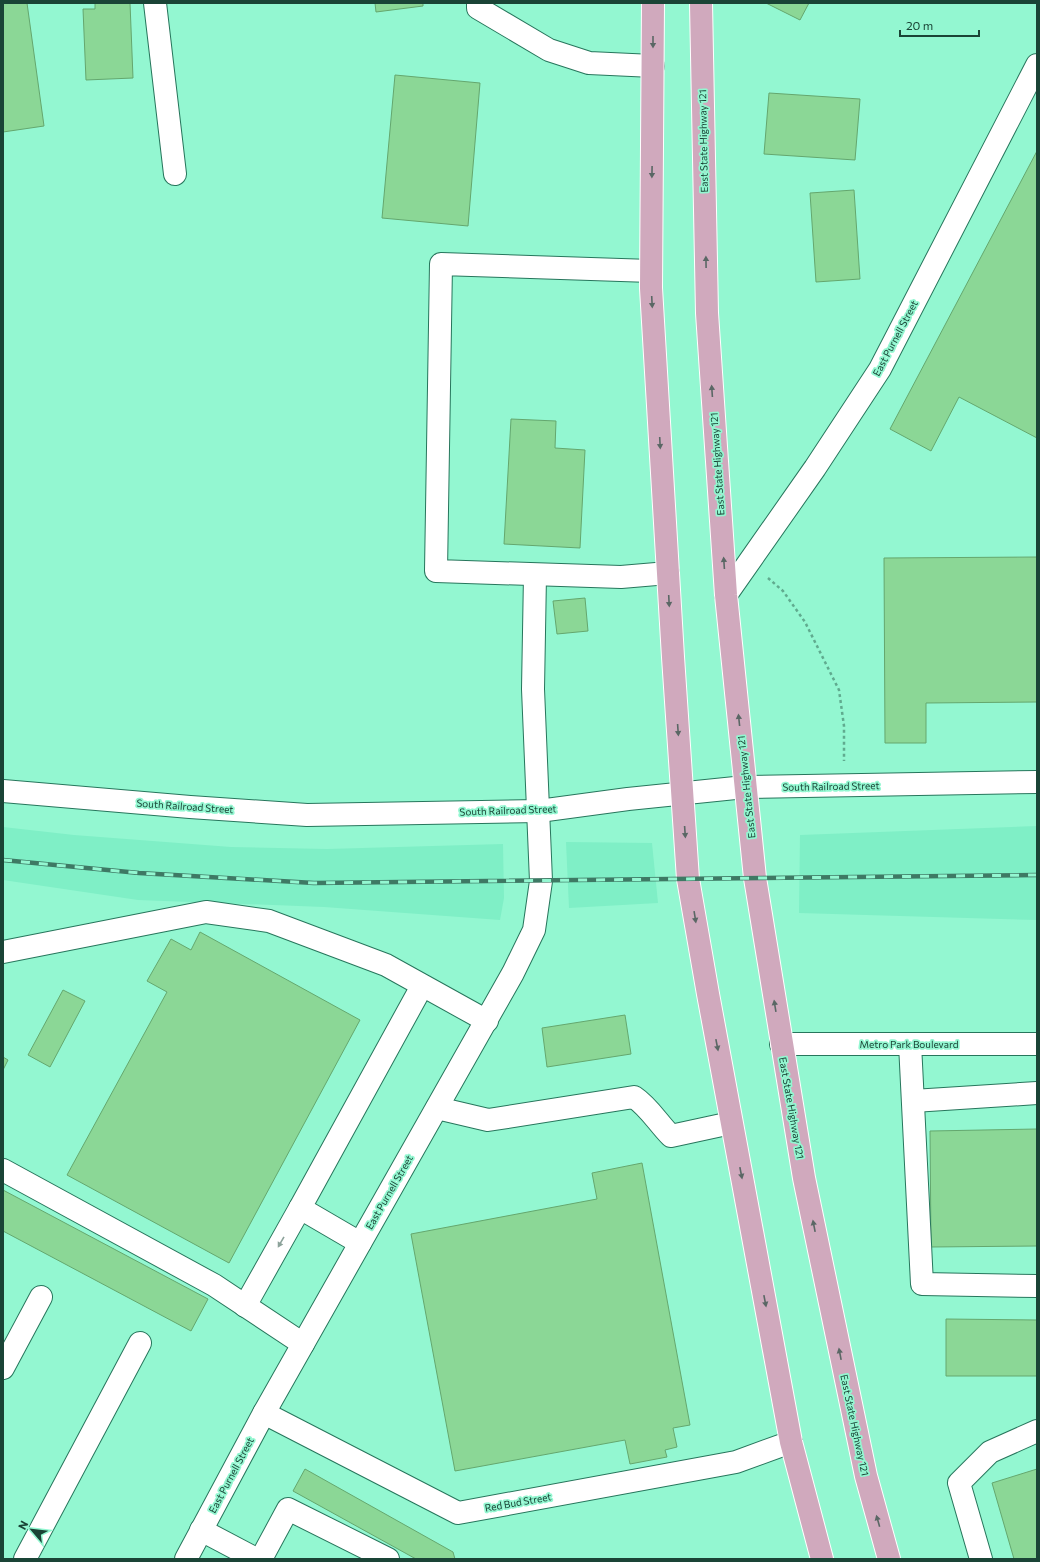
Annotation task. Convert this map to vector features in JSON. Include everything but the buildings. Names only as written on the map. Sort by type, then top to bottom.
[{"type":"main road","points":[[653,3],[651,270],[668,573],[688,879],[731,1123],[791,1442],[822,1559]]},
{"type":"main road","name":"East State Highway 121","points":[[701,3],[707,313],[726,595],[755,878],[804,1178],[858,1441],[889,1559]]},
{"type":"street","points":[[155,3],[175,174]]},
{"type":"street","points":[[478,3],[478,8],[549,50],[590,64],[653,66]]},
{"type":"street","name":"East Purnell Street","points":[[726,595],[815,468],[880,369],[1037,65]]},
{"type":"street","points":[[651,270],[441,264],[436,572],[621,577],[668,573]]},
{"type":"street","name":"East Purnell Street","points":[[186,1559],[264,1413],[487,1021],[534,930],[541,881],[533,689],[535,575]]},
{"type":"street","name":"South Railroad Street","points":[[3,791],[190,807],[307,814],[539,811],[683,793],[746,787],[1037,782]]},
{"type":"street","points":[[3,952],[206,912],[269,921],[386,965],[487,1021]]},
{"type":"street","points":[[245,1306],[422,986]]},
{"type":"street","name":"Metro Park Boulevard","points":[[781,1044],[1037,1044]]},
{"type":"street","points":[[910,1044],[922,1284],[1037,1286]]},
{"type":"street","points":[[913,1101],[1037,1093]]},
{"type":"street","points":[[437,1108],[488,1120],[634,1097],[643,1104],[658,1123],[671,1136],[731,1123]]},
{"type":"street","points":[[3,1170],[214,1285],[303,1344]]},
{"type":"street","points":[[300,1208],[360,1243]]},
{"type":"street","points":[[3,1368],[41,1296]]},
{"type":"street","points":[[25,1559],[140,1343]]},
{"type":"street","name":"Red Bud Street","points":[[264,1413],[458,1513],[736,1462],[791,1442]]},
{"type":"street","points":[[981,1559],[959,1483],[990,1452],[1037,1431]]},
{"type":"street","points":[[261,1559],[288,1509],[388,1559]]},
{"type":"street","points":[[201,1530],[256,1559]]},
{"type":"path","points":[[750,562],[783,591],[805,622],[839,690],[844,726],[844,785]]},
{"type":"shaded area","points":[[1037,826],[1037,920],[799,913],[800,835]]},
{"type":"shaded area","points":[[3,827],[74,835],[231,847],[327,849],[503,844],[504,898],[500,920],[324,907],[138,900],[3,880]]},
{"type":"shaded area","points":[[566,842],[652,843],[658,903],[569,908]]},
{"type":"railway","points":[[3,860],[139,873],[314,883],[1037,875]]}]
